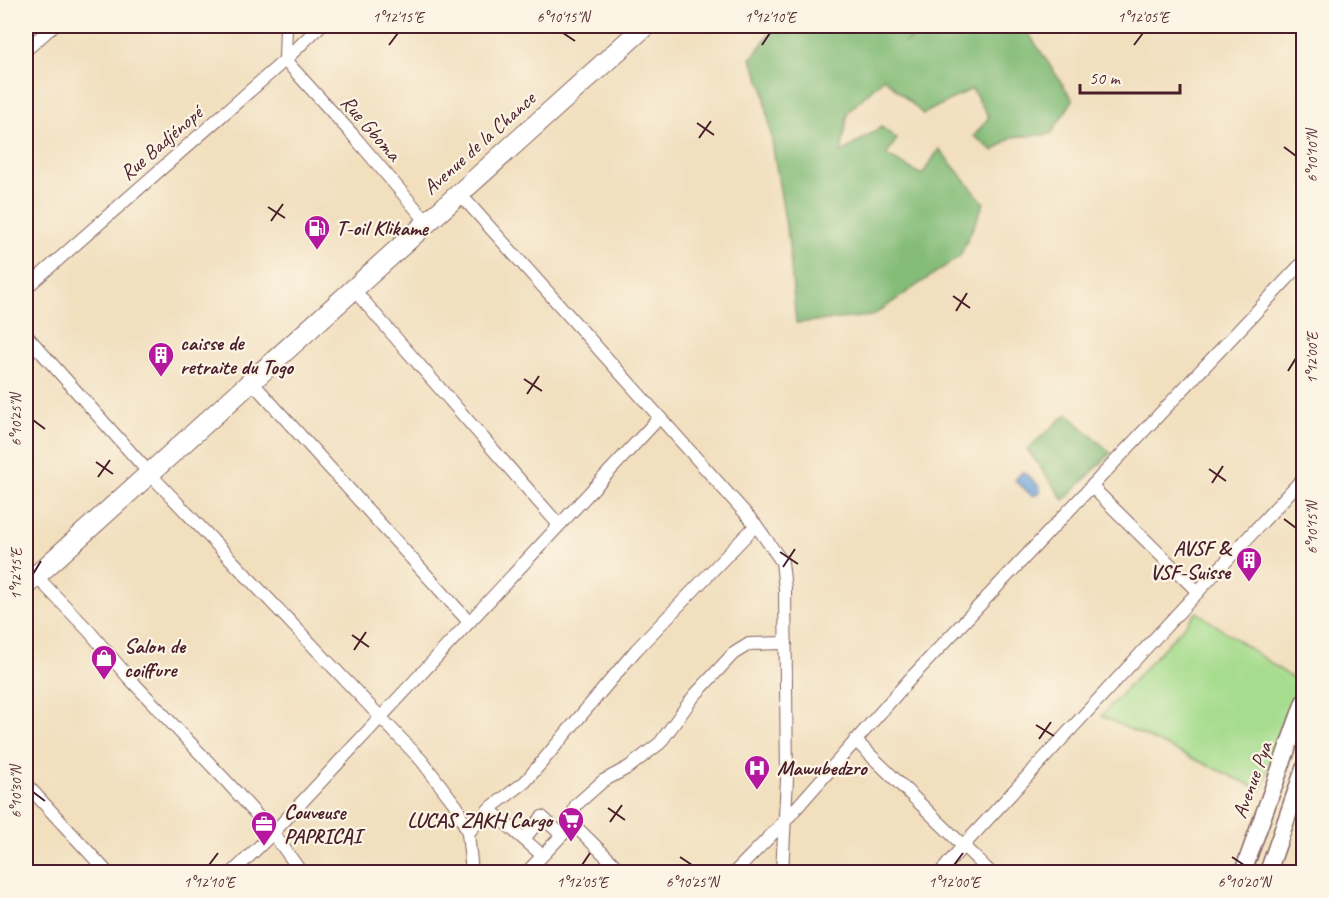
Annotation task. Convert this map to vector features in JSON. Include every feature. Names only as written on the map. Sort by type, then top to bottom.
[{"type":"main road","name":"Avenue de la Chance","points":[[31,581],[645,26]]},
{"type":"main road","name":"Avenue Pya","points":[[1243,873],[1304,702]]},
{"type":"main road","points":[[1268,873],[1304,769]]},
{"type":"street","points":[[26,50],[53,26]]},
{"type":"street","points":[[285,60],[286,26]]},
{"type":"street","name":"Rue Badjénopé","points":[[26,288],[285,60],[320,26]]},
{"type":"street","name":"Rue Gboma","points":[[285,60],[427,222]]},
{"type":"street","points":[[460,194],[756,525],[782,562],[786,589],[787,779],[782,873]]},
{"type":"street","points":[[735,873],[1091,486],[1299,274],[1304,261]]},
{"type":"street","points":[[354,290],[559,525]]},
{"type":"street","points":[[26,335],[150,474],[422,761],[457,807],[468,833],[472,873]]},
{"type":"street","points":[[252,382],[469,622]]},
{"type":"street","points":[[233,873],[273,833],[659,418]]},
{"type":"street","points":[[941,873],[962,847],[1304,477]]},
{"type":"street","points":[[1091,486],[1198,592]]},
{"type":"street","points":[[468,833],[489,809],[525,782],[636,650],[756,525]]},
{"type":"street","points":[[31,581],[89,631],[129,678],[273,833],[301,873]]},
{"type":"street","points":[[527,873],[562,835],[571,822],[576,805],[603,781],[629,767],[660,744],[694,696],[733,654],[749,644],[786,643]]},
{"type":"street","points":[[855,740],[990,873]]},
{"type":"street","points":[[26,784],[107,873]]},
{"type":"street","points":[[489,809],[542,855]]},
{"type":"street","points":[[524,839],[542,817],[562,835]]},
{"type":"street","points":[[571,822],[622,873]]},
{"type":"green space","points":[[775,26],[928,26],[904,43],[933,26],[1026,26],[1073,100],[1051,134],[1012,137],[994,151],[974,136],[989,117],[972,89],[923,114],[884,78],[848,112],[841,153],[881,127],[897,139],[886,155],[922,175],[939,149],[984,203],[960,256],[872,316],[796,323],[789,245],[763,87],[751,59]]},
{"type":"green space","points":[[1067,414],[1111,453],[1064,500],[1027,449]]},
{"type":"green space","points":[[1197,612],[1301,684],[1261,790],[1101,716]]},
{"type":"water","points":[[1023,471],[1040,487],[1039,494],[1032,496],[1015,480]]},
{"type":"place","name":"T-oil Klikame","points":[[317,251]]},
{"type":"place","name":"caisse de retraite du Togo","points":[[161,378]]},
{"type":"place","name":"AVSF & VSF-Suisse","points":[[1249,583]]},
{"type":"place","name":"Salon de coiffure","points":[[104,681]]},
{"type":"place","name":"Mawubedzro","points":[[757,791]]},
{"type":"place","name":"LUCAS ZAKH Cargo","points":[[571,843]]},
{"type":"place","name":"Couveuse PAPRICAI","points":[[264,847]]}]
